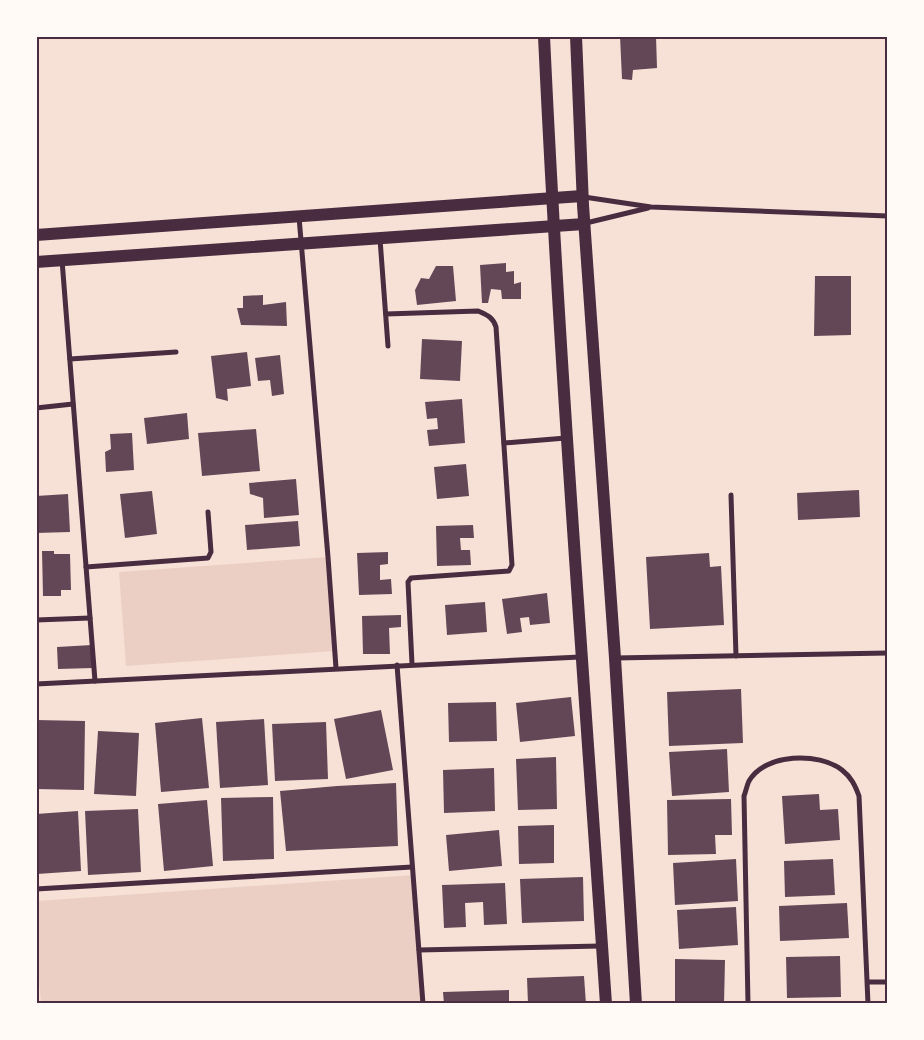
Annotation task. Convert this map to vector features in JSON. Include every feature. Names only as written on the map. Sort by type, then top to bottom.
[{"type":"main road","points":[[544,36],[566,438],[606,1004]]},
{"type":"main road","points":[[576,36],[582,196],[615,658],[636,1004]]},
{"type":"main road","points":[[36,235],[582,196]]},
{"type":"main road","points":[[36,262],[584,224]]},
{"type":"street","points":[[582,196],[651,207],[888,216]]},
{"type":"street","points":[[584,224],[651,207]]},
{"type":"street","points":[[299,217],[336,668]]},
{"type":"street","points":[[380,238],[388,346]]},
{"type":"street","points":[[62,260],[95,681]]},
{"type":"street","points":[[386,314],[478,311],[490,316],[494,321],[504,443],[512,565],[509,571],[411,578],[408,582],[412,664]]},
{"type":"street","points":[[70,360],[176,352]]},
{"type":"street","points":[[36,408],[73,404]]},
{"type":"street","points":[[504,443],[566,438]]},
{"type":"street","points":[[731,495],[736,656]]},
{"type":"street","points":[[86,567],[208,558],[211,552],[208,512]]},
{"type":"street","points":[[36,620],[90,618]]},
{"type":"street","points":[[615,658],[888,653]]},
{"type":"street","points":[[36,684],[581,657]]},
{"type":"street","points":[[397,665],[423,1004]]},
{"type":"street","points":[[748,1004],[744,796],[750,780],[762,768],[781,760],[802,757],[824,762],[841,769],[854,782],[859,796],[868,1004]]},
{"type":"street","points":[[36,889],[412,867]]},
{"type":"street","points":[[418,950],[602,946]]},
{"type":"street","points":[[868,982],[888,982]]},
{"type":"shaded area","points":[[328,557],[335,651],[126,666],[119,572]]},
{"type":"shaded area","points":[[414,875],[423,1004],[41,1004],[36,942],[36,901]]},
{"type":"building","points":[[620,36],[656,36],[657,68],[633,70],[632,80],[622,79]]},
{"type":"building","points":[[506,263],[506,272],[514,271],[514,284],[521,282],[521,299],[502,299],[501,290],[491,289],[488,303],[482,303],[480,265]]},
{"type":"building","points":[[436,266],[453,266],[456,301],[417,305],[415,290],[421,278],[429,279]]},
{"type":"building","points":[[815,276],[851,276],[851,335],[814,336]]},
{"type":"building","points":[[263,295],[263,305],[286,302],[287,326],[241,325],[237,308],[243,308],[243,296]]},
{"type":"building","points":[[422,339],[462,341],[460,381],[420,379]]},
{"type":"building","points":[[247,352],[251,386],[227,389],[228,401],[216,398],[211,356]]},
{"type":"building","points":[[280,355],[284,394],[272,396],[270,380],[258,381],[255,358]]},
{"type":"building","points":[[462,399],[465,443],[429,446],[427,430],[438,429],[437,418],[427,419],[425,402]]},
{"type":"building","points":[[187,413],[189,439],[147,444],[144,418]]},
{"type":"building","points":[[256,429],[260,471],[202,476],[198,433]]},
{"type":"building","points":[[132,433],[134,470],[106,472],[105,452],[111,449],[110,434]]},
{"type":"building","points":[[466,464],[469,496],[437,499],[434,467]]},
{"type":"building","points":[[296,479],[299,515],[264,518],[263,498],[250,494],[249,483]]},
{"type":"building","points":[[859,490],[860,517],[798,520],[797,493]]},
{"type":"building","points":[[152,491],[157,534],[125,538],[120,494]]},
{"type":"building","points":[[68,494],[70,532],[36,533],[36,496]]},
{"type":"building","points":[[298,521],[300,546],[247,550],[245,525]]},
{"type":"building","points":[[473,525],[474,538],[460,538],[461,550],[470,550],[471,565],[437,566],[436,526]]},
{"type":"building","points":[[42,551],[54,551],[54,554],[70,554],[71,590],[61,590],[61,596],[43,596]]},
{"type":"building","points":[[388,552],[388,564],[380,565],[380,580],[391,579],[392,594],[359,595],[357,553]]},
{"type":"building","points":[[709,553],[710,567],[721,566],[724,625],[650,629],[646,557]]},
{"type":"building","points":[[547,593],[550,623],[530,625],[529,617],[520,618],[522,632],[507,634],[502,599]]},
{"type":"building","points":[[485,602],[487,632],[447,635],[445,605]]},
{"type":"building","points":[[401,615],[401,627],[389,628],[390,654],[363,654],[362,616]]},
{"type":"building","points":[[92,645],[93,668],[58,669],[57,647]]},
{"type":"building","points":[[741,689],[743,743],[669,746],[667,692]]},
{"type":"building","points":[[571,697],[575,736],[520,742],[516,703]]},
{"type":"building","points":[[496,702],[497,741],[449,742],[448,703]]},
{"type":"building","points":[[381,710],[393,770],[346,779],[334,719]]},
{"type":"building","points":[[202,718],[209,788],[161,792],[155,723]]},
{"type":"building","points":[[264,719],[268,785],[220,788],[216,722]]},
{"type":"building","points":[[36,720],[85,721],[84,790],[36,789]]},
{"type":"building","points":[[326,722],[328,779],[275,781],[272,724]]},
{"type":"building","points":[[98,731],[139,733],[136,796],[94,794]]},
{"type":"building","points":[[727,749],[729,792],[672,796],[669,752]]},
{"type":"building","points":[[556,757],[557,809],[518,810],[516,759]]},
{"type":"building","points":[[494,768],[495,811],[444,813],[443,770]]},
{"type":"building","points":[[396,783],[398,846],[286,851],[280,791]]},
{"type":"building","points":[[819,794],[820,810],[838,809],[840,840],[785,844],[782,796]]},
{"type":"building","points":[[273,797],[274,859],[223,861],[221,798]]},
{"type":"building","points":[[731,799],[732,835],[715,835],[716,854],[668,855],[667,800]]},
{"type":"building","points":[[207,800],[213,866],[164,871],[158,804]]},
{"type":"building","points":[[138,809],[141,872],[88,875],[85,811]]},
{"type":"building","points":[[78,811],[81,871],[37,874],[36,814]]},
{"type":"building","points":[[554,825],[554,863],[519,864],[518,826]]},
{"type":"building","points":[[499,830],[502,866],[449,871],[446,835]]},
{"type":"building","points":[[736,859],[738,901],[675,905],[673,863]]},
{"type":"building","points":[[833,859],[835,895],[785,897],[784,861]]},
{"type":"building","points":[[583,877],[584,921],[522,923],[520,879]]},
{"type":"building","points":[[505,883],[507,924],[484,925],[483,902],[465,903],[466,927],[444,928],[442,885]]},
{"type":"building","points":[[847,903],[849,938],[780,941],[779,906]]},
{"type":"building","points":[[736,907],[738,945],[679,949],[677,910]]},
{"type":"building","points":[[840,956],[841,997],[787,998],[786,957]]},
{"type":"building","points":[[675,959],[725,960],[724,1004],[675,1004]]},
{"type":"building","points":[[584,976],[586,1004],[528,1004],[527,978]]},
{"type":"building","points":[[509,990],[509,1004],[444,1004],[443,992]]}]
